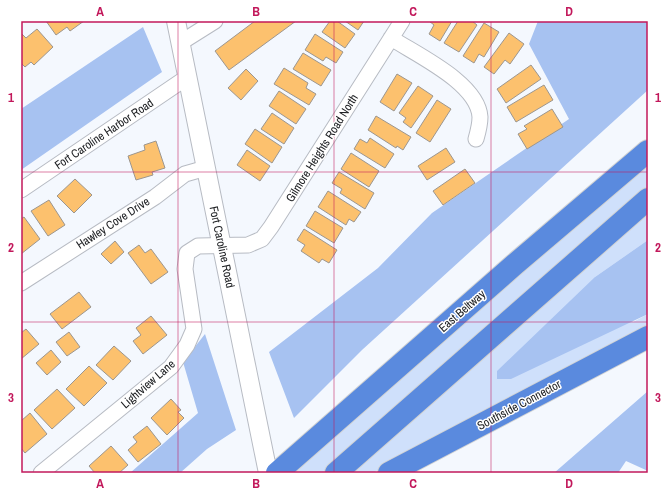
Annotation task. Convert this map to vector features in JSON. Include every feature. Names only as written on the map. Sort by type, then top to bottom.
[{"type":"highway","points":[[514,265],[648,134]]},
{"type":"highway","name":"East Beltway","points":[[278,473],[514,265],[648,151]]},
{"type":"highway","points":[[336,473],[648,199]]},
{"type":"highway","name":"Southside Connector","points":[[389,473],[648,337]]},
{"type":"street","name":"Fort Caroline Road","points":[[176,21],[186,78],[206,168],[268,473]]},
{"type":"street","points":[[180,44],[215,21]]},
{"type":"street","name":"Gilmore Heights Road North","points":[[222,246],[248,245],[262,238],[271,227],[402,21]]},
{"type":"street","points":[[391,38],[459,82],[474,98],[480,117],[476,139]]},
{"type":"street","name":"Fort Caroline Harbor Road","points":[[21,190],[186,78]]},
{"type":"street","name":"Hawley Cove Drive","points":[[21,283],[155,197],[184,174],[206,168]]},
{"type":"street","name":"Lightview Lane","points":[[41,473],[171,367],[187,345],[194,329],[185,269],[187,254],[198,246],[222,246]]},
{"type":"shaded area","points":[[538,21],[648,21],[648,90],[362,350],[294,418],[269,352],[378,268],[432,213],[569,119],[529,44]]},
{"type":"shaded area","points":[[143,27],[162,72],[21,170],[21,109]]},
{"type":"shaded area","points":[[648,162],[648,189],[363,440],[324,473],[294,473]]},
{"type":"shaded area","points":[[648,210],[648,240],[595,277],[633,322],[648,314],[648,328],[410,451],[373,473],[348,473]]},
{"type":"shaded area","points":[[648,240],[648,314],[511,379],[497,379],[497,371],[595,277]]},
{"type":"shaded area","points":[[205,334],[236,430],[207,449],[180,473],[130,473],[198,413],[183,362]]},
{"type":"shaded area","points":[[648,391],[648,471],[626,461],[618,473],[554,473]]},
{"type":"building","points":[[46,21],[84,21],[70,31],[67,27],[56,35]]},
{"type":"building","points":[[255,21],[296,21],[229,70],[215,51]]},
{"type":"building","points":[[330,21],[337,21],[355,34],[345,48],[322,32]]},
{"type":"building","points":[[345,21],[364,21],[358,30]]},
{"type":"building","points":[[429,21],[452,21],[440,41],[429,34],[434,25]]},
{"type":"building","points":[[458,21],[472,21],[477,25],[459,52],[444,43]]},
{"type":"building","points":[[484,23],[499,32],[484,57],[479,54],[474,63],[463,56]]},
{"type":"building","points":[[37,29],[53,47],[34,65],[31,62],[25,67],[21,63],[21,33],[26,38]]},
{"type":"building","points":[[509,33],[524,44],[510,64],[505,60],[494,74],[484,67]]},
{"type":"building","points":[[315,34],[343,52],[336,63],[326,57],[323,61],[305,50]]},
{"type":"building","points":[[303,53],[331,70],[321,86],[293,69]]},
{"type":"building","points":[[531,65],[541,79],[506,103],[497,89]]},
{"type":"building","points":[[284,68],[308,83],[306,88],[316,94],[309,105],[274,84]]},
{"type":"building","points":[[246,69],[258,81],[241,100],[228,88]]},
{"type":"building","points":[[397,74],[412,83],[394,111],[380,102]]},
{"type":"building","points":[[544,85],[553,100],[516,122],[507,107]]},
{"type":"building","points":[[418,86],[433,96],[411,128],[403,122],[406,118],[399,113]]},
{"type":"building","points":[[279,91],[306,109],[296,124],[269,106]]},
{"type":"building","points":[[437,100],[451,109],[430,142],[416,133]]},
{"type":"building","points":[[552,109],[563,127],[527,149],[518,134],[527,129],[524,126]]},
{"type":"building","points":[[272,113],[294,128],[284,144],[261,129]]},
{"type":"building","points":[[376,116],[411,137],[403,150],[397,146],[396,148],[368,130]]},
{"type":"building","points":[[255,129],[282,147],[272,163],[245,144]]},
{"type":"building","points":[[370,138],[394,154],[385,168],[354,149],[360,139],[367,143]]},
{"type":"building","points":[[156,141],[165,168],[152,172],[153,175],[136,180],[128,156],[145,150],[144,145]]},
{"type":"building","points":[[446,148],[455,162],[427,180],[418,166]]},
{"type":"building","points":[[247,150],[270,166],[260,181],[237,165]]},
{"type":"building","points":[[351,153],[379,171],[369,187],[341,169]]},
{"type":"building","points":[[465,169],[475,183],[443,205],[433,191]]},
{"type":"building","points":[[339,172],[374,193],[365,209],[340,193],[342,189],[332,183]]},
{"type":"building","points":[[75,179],[92,195],[74,213],[57,196]]},
{"type":"building","points":[[328,191],[361,212],[354,222],[349,219],[346,225],[318,207]]},
{"type":"building","points":[[49,200],[65,225],[48,236],[31,211]]},
{"type":"building","points":[[315,211],[343,228],[334,243],[306,226]]},
{"type":"building","points":[[24,217],[40,239],[21,254],[21,219]]},
{"type":"building","points":[[304,229],[337,250],[329,263],[322,259],[319,263],[301,251],[305,245],[297,240]]},
{"type":"building","points":[[115,241],[124,252],[111,264],[101,254]]},
{"type":"building","points":[[139,245],[145,253],[151,249],[168,272],[151,284],[128,253]]},
{"type":"building","points":[[79,292],[91,307],[62,329],[50,314]]},
{"type":"building","points":[[151,316],[167,335],[143,354],[133,341],[141,335],[136,328]]},
{"type":"building","points":[[26,329],[39,344],[21,359],[21,333]]},
{"type":"building","points":[[69,332],[80,347],[67,356],[56,342]]},
{"type":"building","points":[[114,346],[131,361],[113,380],[96,365]]},
{"type":"building","points":[[51,350],[61,362],[47,375],[36,363]]},
{"type":"building","points":[[89,366],[107,383],[84,406],[66,389]]},
{"type":"building","points":[[57,389],[75,408],[52,429],[34,410]]},
{"type":"building","points":[[171,399],[181,410],[178,412],[184,418],[167,435],[151,418]]},
{"type":"building","points":[[30,413],[47,434],[25,453],[21,448],[21,421]]},
{"type":"building","points":[[147,426],[161,444],[138,462],[128,450],[137,442],[133,437]]},
{"type":"building","points":[[111,446],[128,465],[119,473],[95,473],[89,466]]}]
